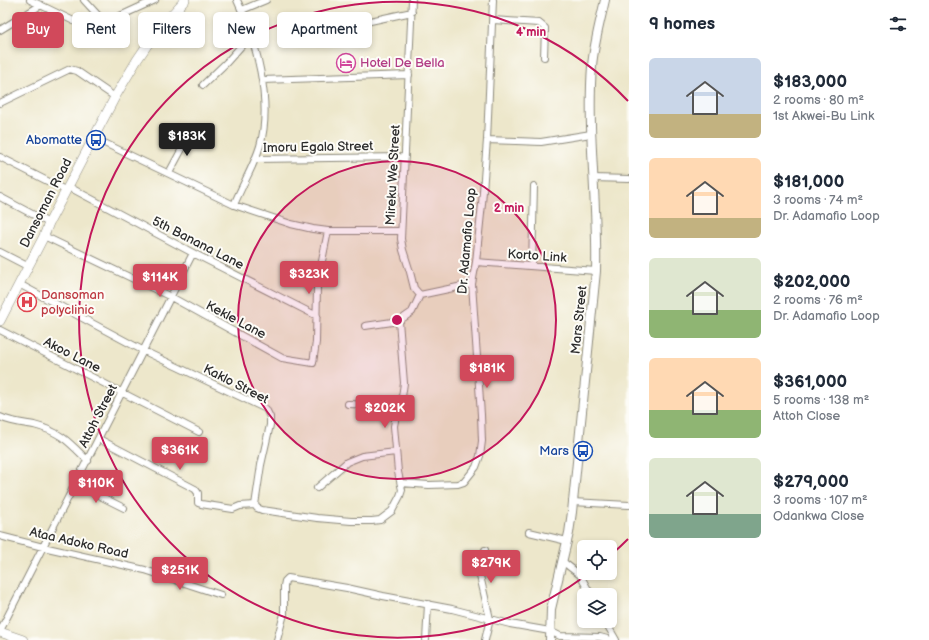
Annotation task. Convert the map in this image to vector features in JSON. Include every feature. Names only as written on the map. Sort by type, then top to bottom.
[{"type":"main road","name":"Dansoman Road","points":[[0,321],[3,308],[29,267],[94,138],[145,46],[185,0]]},
{"type":"main road","points":[[0,632],[23,640]]},
{"type":"street","points":[[30,0],[72,20]]},
{"type":"street","points":[[84,0],[95,12]]},
{"type":"street","points":[[129,12],[155,0]]},
{"type":"street","points":[[237,0],[242,10],[266,0]]},
{"type":"street","name":"Mireku We Street","points":[[412,0],[401,231],[402,245],[414,288],[420,295]]},
{"type":"street","name":"Dr. Adamafio Loop","points":[[401,483],[429,485],[458,484],[464,482],[476,468],[480,456],[482,441],[481,415],[472,284],[476,262],[487,140],[493,0]]},
{"type":"street","name":"Mars Street","points":[[550,640],[551,609],[567,541],[572,512],[596,271],[591,134],[593,59],[605,0]]},
{"type":"street","points":[[0,30],[41,5]]},
{"type":"street","points":[[372,21],[412,12]]},
{"type":"street","points":[[493,20],[543,24],[545,28],[544,57]]},
{"type":"street","points":[[203,85],[239,48]]},
{"type":"street","points":[[234,205],[255,159],[264,129],[262,80],[254,48]]},
{"type":"street","points":[[0,103],[70,69],[77,71],[116,97]]},
{"type":"street","points":[[262,80],[409,75]]},
{"type":"street","points":[[169,172],[190,134]]},
{"type":"street","points":[[487,140],[541,142],[591,134]]},
{"type":"street","points":[[94,138],[169,172],[234,205],[290,224],[313,230],[328,231],[401,231]]},
{"type":"street","name":"5th Banana Lane","points":[[0,157],[68,189],[317,316]]},
{"type":"street","name":"Imoru Egala Street","points":[[255,159],[405,157]]},
{"type":"street","points":[[593,178],[629,179]]},
{"type":"street","points":[[532,266],[534,186]]},
{"type":"street","points":[[0,197],[50,223]]},
{"type":"street","points":[[317,316],[318,281],[328,231]]},
{"type":"street","name":"Kekle Lane","points":[[44,236],[171,298],[282,358],[313,363],[316,342],[317,316]]},
{"type":"street","points":[[0,252],[29,267]]},
{"type":"street","name":"Attoh Street","points":[[0,632],[193,253]]},
{"type":"street","name":"Korto Link","points":[[476,262],[596,271]]},
{"type":"street","name":"Kaklo Street","points":[[19,284],[144,351],[266,409],[270,416],[270,425],[261,465],[255,505]]},
{"type":"street","points":[[365,326],[399,321],[412,312],[420,295],[472,284]]},
{"type":"street","points":[[99,439],[195,489],[198,493],[198,503],[201,504],[233,509],[240,506],[255,505],[257,508],[262,510],[338,521],[380,520],[392,511],[402,493],[394,426],[398,406],[402,397],[404,383],[399,321]]},
{"type":"street","name":"Akoo Lane","points":[[0,330],[198,432]]},
{"type":"street","points":[[348,404],[398,406]]},
{"type":"street","points":[[0,417],[7,421],[32,425],[54,432],[70,442],[88,461]]},
{"type":"street","points":[[317,488],[341,466],[351,460],[362,456],[396,452]]},
{"type":"street","points":[[76,484],[124,508]]},
{"type":"street","points":[[572,502],[629,505]]},
{"type":"street","points":[[529,532],[567,541]]},
{"type":"street","name":"Ataa Adoko Road","points":[[0,536],[145,570],[221,595]]},
{"type":"street","points":[[485,550],[480,576],[490,619],[485,640]]},
{"type":"street","points":[[562,561],[580,575],[587,588]]},
{"type":"street","points":[[277,640],[284,614],[284,586],[285,581],[288,578],[452,609],[510,624],[550,631],[560,636],[600,637],[611,640]]},
{"type":"street","points":[[426,640],[428,604]]},
{"type":"street","points":[[609,628],[616,640]]},
{"type":"place","name":"Hotel De Bella","points":[[346,63]]},
{"type":"place","name":"Abomatte","points":[[96,140]]},
{"type":"place","name":"Dansoman polyclinic","points":[[27,302]]},
{"type":"place","name":"Mars","points":[[583,451]]}]
